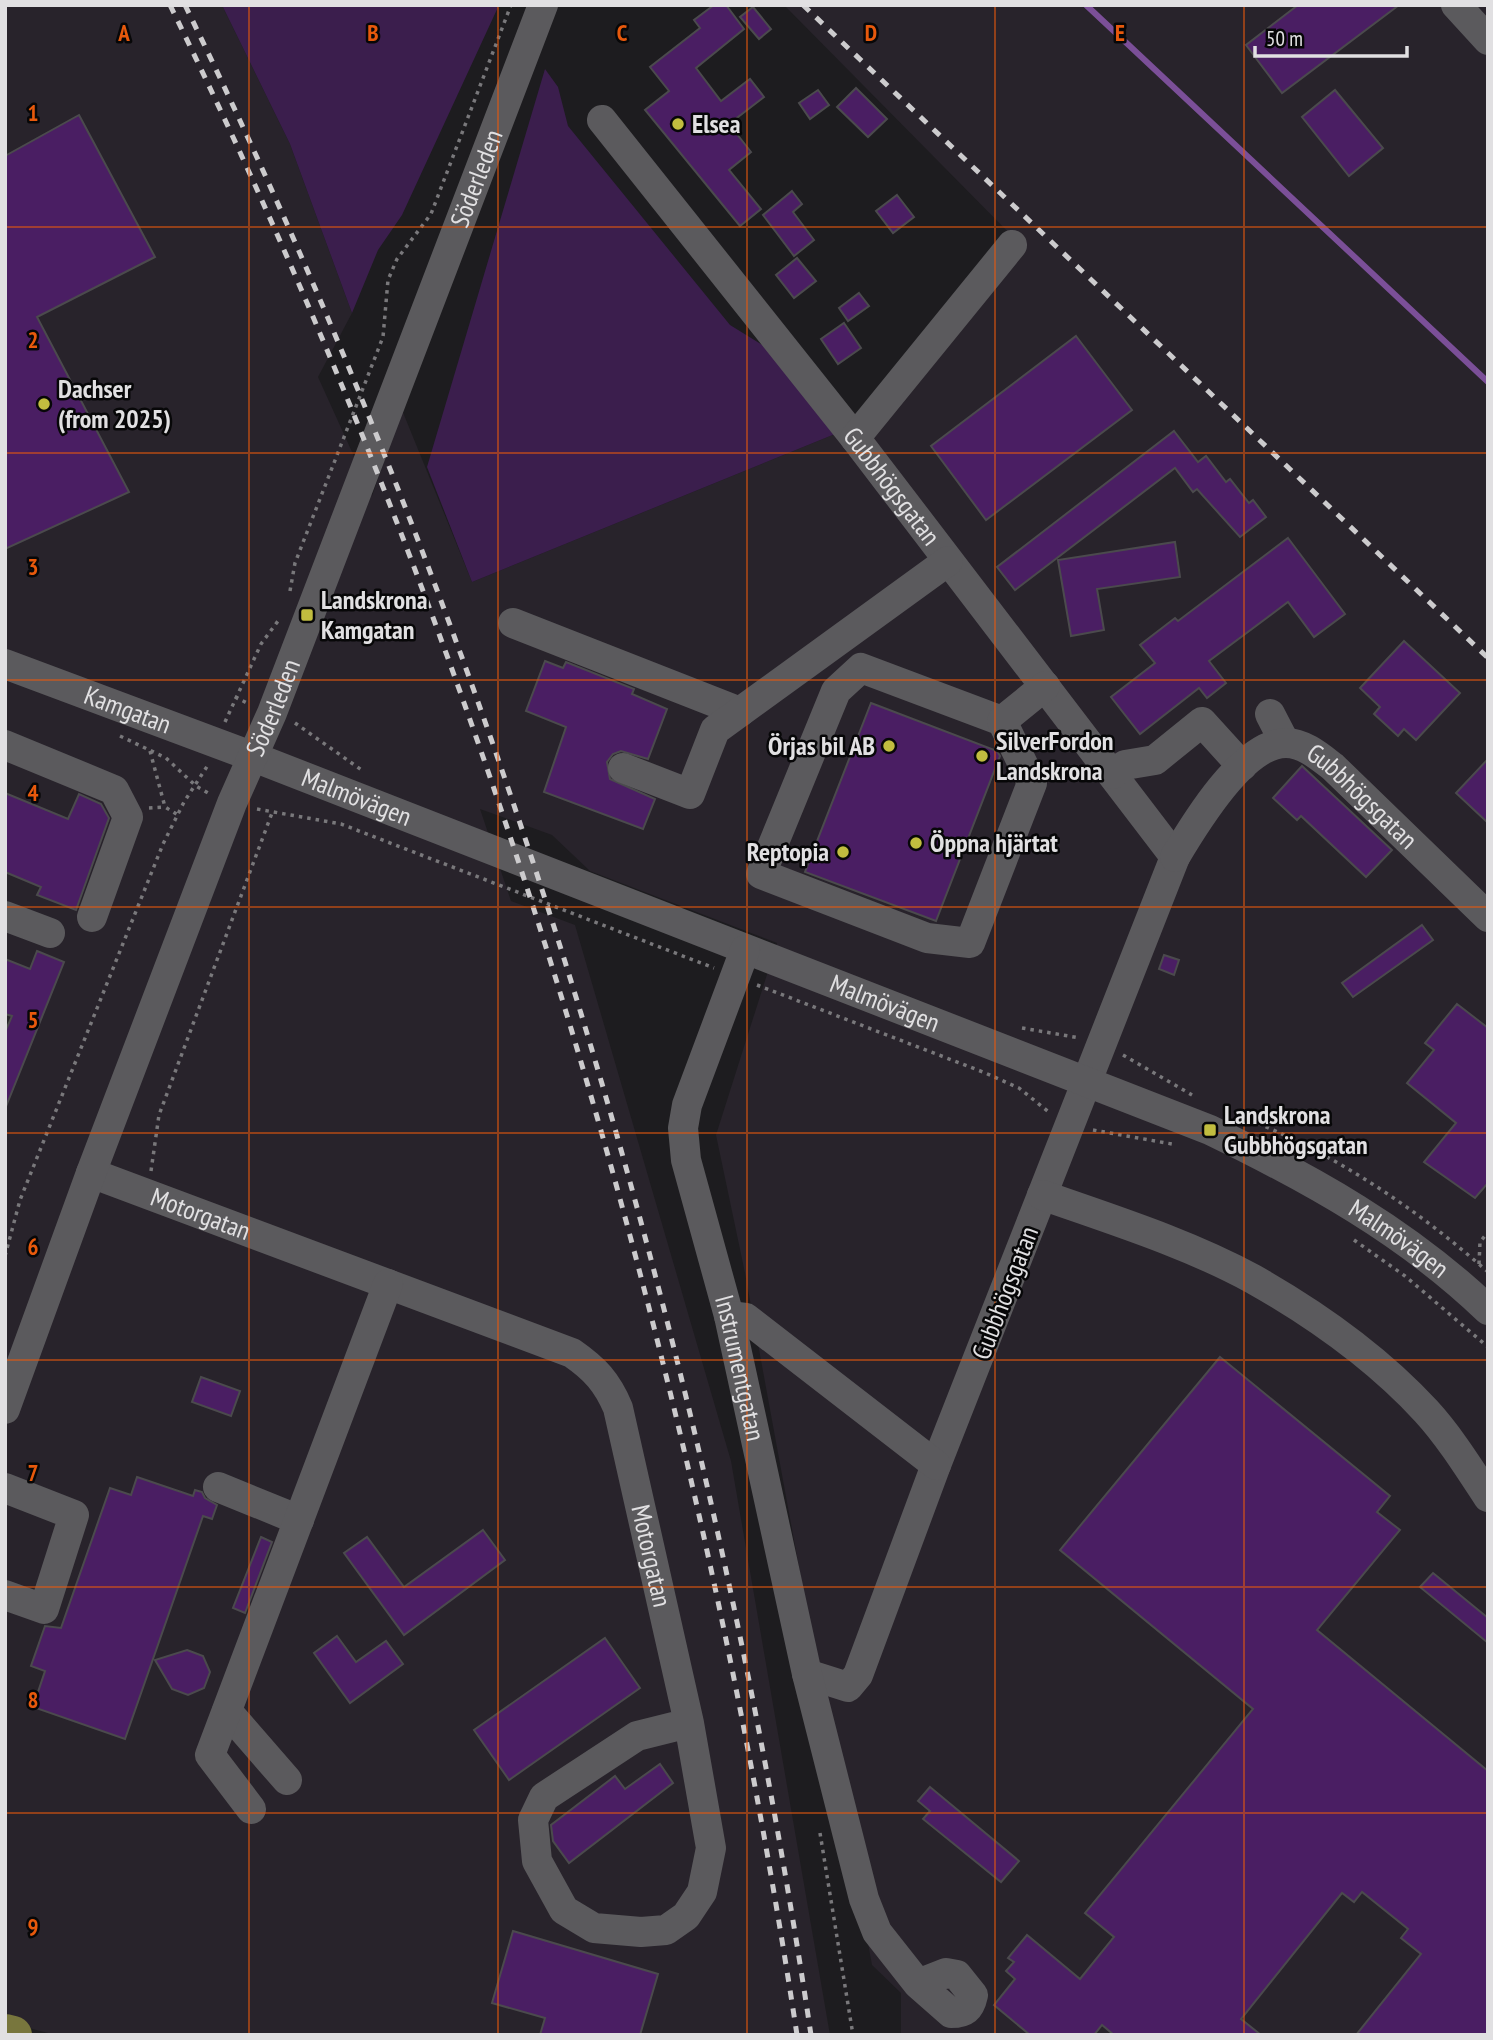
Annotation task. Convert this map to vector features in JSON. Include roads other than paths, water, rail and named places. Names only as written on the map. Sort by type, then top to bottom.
[{"type":"main road","points":[[5,2033],[13,2035]]},
{"type":"street","name":"Söderleden","points":[[5,1409],[91,1173],[232,803],[272,713],[543,5]]},
{"type":"street","points":[[1456,5],[1488,40]]},
{"type":"street","name":"Gubbhögsgatan","points":[[602,120],[870,458],[917,535],[960,566],[1042,673],[1113,774],[1188,851]]},
{"type":"street","points":[[870,458],[1012,245]]},
{"type":"street","points":[[623,768],[690,794],[716,730],[960,566]]},
{"type":"street","points":[[513,623],[740,712]]},
{"type":"street","name":"Kamgatan","points":[[5,664],[251,756]]},
{"type":"street","points":[[861,668],[1002,721],[1032,783],[970,943],[927,938],[761,874],[836,691],[861,668]]},
{"type":"street","points":[[1002,721],[1042,673]]},
{"type":"street","points":[[1113,774],[1125,765],[1156,760],[1202,722],[1278,741]]},
{"type":"street","name":"Gubbhögsgatan","points":[[807,1674],[848,1687],[858,1675],[936,1465],[1086,1081],[1208,806],[1278,741],[1382,802],[1433,852],[1488,917]]},
{"type":"street","points":[[5,745],[114,790],[128,817],[92,917]]},
{"type":"street","name":"Malmövägen","points":[[251,756],[741,963],[1086,1081],[1210,1130],[1301,1174],[1393,1231],[1464,1287],[1488,1310]]},
{"type":"street","points":[[5,916],[50,933]]},
{"type":"street","name":"Instrumentgatan","points":[[741,963],[687,1105],[683,1128],[686,1160],[729,1316],[807,1674],[864,1899],[877,1932],[918,1984]]},
{"type":"street","name":"Motorgatan","points":[[91,1173],[572,1353],[596,1369],[608,1385],[618,1408],[689,1723],[711,1849],[702,1892],[687,1916],[666,1930],[641,1932],[594,1928],[564,1910],[537,1861],[533,1821],[544,1797],[637,1736],[689,1723]]},
{"type":"street","points":[[1042,1195],[1203,1256],[1253,1279],[1322,1324],[1373,1362],[1426,1412],[1488,1497]]},
{"type":"street","points":[[251,1809],[210,1755],[388,1284]]},
{"type":"street","points":[[729,1316],[746,1318],[936,1465]]},
{"type":"street","points":[[218,1487],[299,1520]]},
{"type":"street","points":[[5,1488],[74,1515],[44,1609],[5,1595]]},
{"type":"street","points":[[227,1711],[286,1780]]},
{"type":"waterway","points":[[1086,5],[1488,382]]},
{"type":"railway","points":[[170,5],[283,247],[385,493],[478,743],[561,996],[634,1252],[698,1511],[752,1772],[797,2035]]},
{"type":"railway","points":[[185,5],[297,247],[400,493],[492,743],[576,996],[649,1252],[713,1511],[767,1772],[811,2035]]},
{"type":"railway","points":[[803,5],[1488,658]]},
{"type":"place","name":"Elsea","points":[[678,124]]},
{"type":"place","name":"Dachser (from 2025)","points":[[44,404]]},
{"type":"place","name":"Landskrona Kamgatan","points":[[307,615]]},
{"type":"place","name":"Örjas bil AB","points":[[889,746]]},
{"type":"place","name":"SilverFordon Landskrona","points":[[982,756]]},
{"type":"place","name":"Öppna hjärtat","points":[[916,843]]},
{"type":"place","name":"Reptopia","points":[[843,852]]},
{"type":"place","name":"Landskrona Gubbhögsgatan","points":[[1210,1130]]}]
